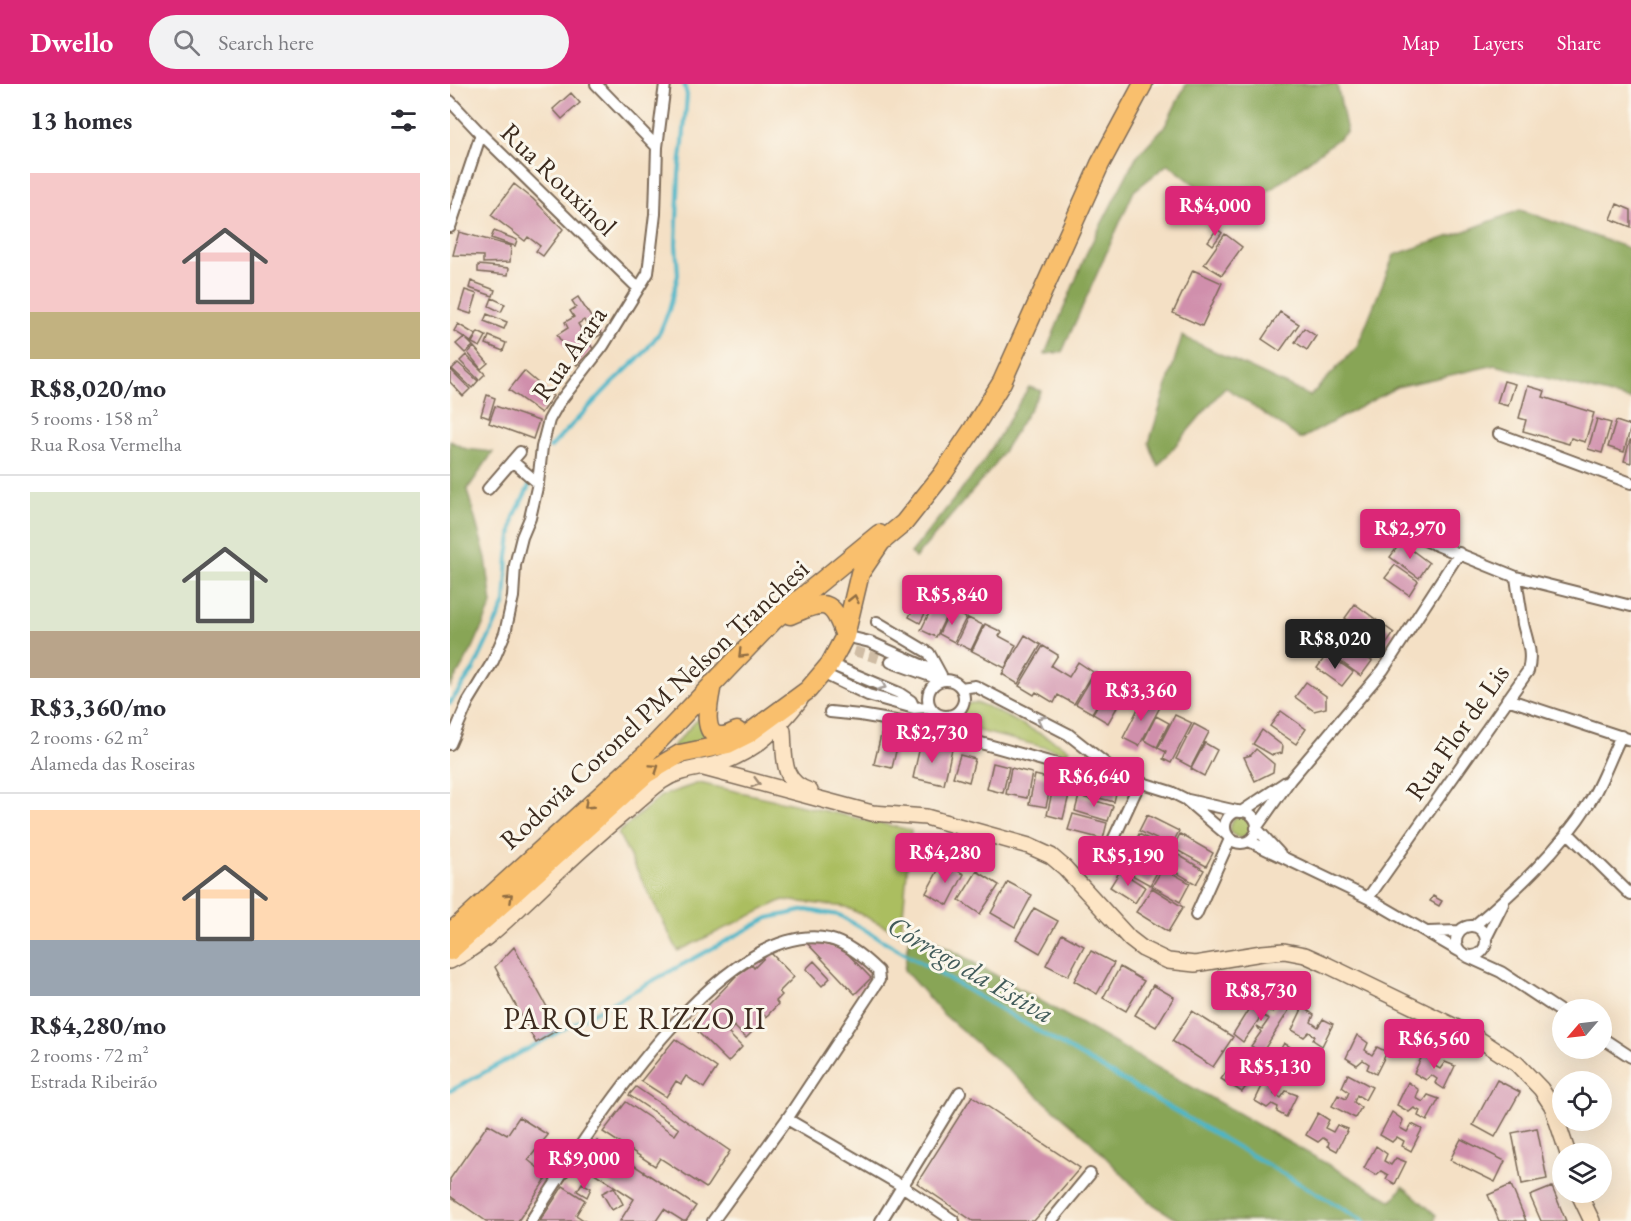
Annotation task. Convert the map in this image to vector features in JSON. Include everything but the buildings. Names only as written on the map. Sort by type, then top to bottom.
[{"type":"highway","name":"Rodovia Coronel PM Nelson Tranchesi","points":[[450,951],[646,774],[680,754],[728,744],[779,722],[826,669],[845,636],[860,573],[880,542],[904,523],[942,475],[974,429],[1002,382],[1100,164],[1143,84]]},
{"type":"highway","name":"Rodovia Coronel PM Nelson Tranchesi","points":[[450,933],[647,753],[773,623],[861,550],[942,475]]},
{"type":"highway","points":[[773,623],[821,604],[834,611],[845,636]]},
{"type":"highway","points":[[712,684],[707,722],[717,736],[779,722]]},
{"type":"street","points":[[596,84],[657,147]]},
{"type":"street","name":"Rua Arara","points":[[450,744],[468,702],[493,661],[505,633],[513,597],[515,565],[530,518],[549,420],[603,346],[648,273],[655,214],[657,147],[665,84]]},
{"type":"street","name":"Rua Rouxinol","points":[[450,101],[481,135],[638,288]]},
{"type":"street","points":[[450,227],[481,135]]},
{"type":"street","points":[[1499,434],[1631,483]]},
{"type":"street","points":[[488,489],[520,452]]},
{"type":"street","points":[[512,461],[538,483]]},
{"type":"street","points":[[1422,538],[1515,577],[1631,606]]},
{"type":"street","points":[[830,712],[913,724],[938,715],[949,717],[960,711],[964,700],[961,688],[945,680],[934,684],[928,694],[929,707],[938,715],[963,738],[1053,763],[1123,777],[1171,792],[1185,800],[1229,837],[1240,843],[1249,841],[1290,780],[1383,670],[1459,553]]},
{"type":"street","name":"Rua Flor de Lis","points":[[1368,898],[1528,671],[1531,661],[1530,645],[1524,628],[1515,577]]},
{"type":"street","points":[[877,622],[929,653],[942,678]]},
{"type":"street","points":[[845,636],[870,642],[939,673],[942,678]]},
{"type":"street","points":[[891,662],[933,678],[942,678]]},
{"type":"street","points":[[826,669],[868,695],[914,708],[929,707]]},
{"type":"street","points":[[961,688],[975,686],[1059,729],[1123,777]]},
{"type":"street","points":[[723,762],[767,737],[781,725],[805,694]]},
{"type":"street","points":[[1474,926],[1506,898],[1567,832],[1589,802],[1626,738],[1507,699]]},
{"type":"street","points":[[450,961],[493,934],[606,827],[663,780],[680,772],[723,762],[742,761],[756,756],[769,746],[779,722]]},
{"type":"street","points":[[779,722],[785,767],[794,784],[872,813]]},
{"type":"street","points":[[700,767],[872,813],[926,817],[1042,851],[1065,868],[1130,939],[1143,949],[1168,961],[1195,964],[1262,953],[1294,952],[1368,984],[1474,1036],[1517,1064],[1542,1089],[1552,1106],[1564,1143]]},
{"type":"street","points":[[1196,915],[1229,837],[1225,824],[1227,819],[1290,780]]},
{"type":"street","points":[[1108,851],[1140,782]]},
{"type":"street","points":[[1185,800],[1250,815],[1256,823],[1256,828],[1280,854]]},
{"type":"street","points":[[1567,832],[1631,895]]},
{"type":"street","points":[[1249,841],[1368,898],[1463,954],[1501,972],[1552,1006]]},
{"type":"street","name":"Rodovia Coronel PM Nelson Tranchesi","points":[[450,920],[462,916],[511,876]]},
{"type":"street","points":[[1463,954],[1478,954],[1506,898]]},
{"type":"street","points":[[1463,954],[1456,945],[1456,937],[1459,931],[1466,926],[1474,926],[1482,930],[1485,944],[1501,972]]},
{"type":"street","points":[[1428,932],[1459,931]]},
{"type":"street","points":[[531,1221],[601,1113],[666,1033],[714,984],[752,956],[785,942],[811,937],[830,939],[847,946],[873,966],[879,974],[878,982],[787,1119],[712,1221]]},
{"type":"street","points":[[1612,1045],[1631,1057]]},
{"type":"street","points":[[881,1221],[960,1092]]},
{"type":"street","points":[[787,1119],[902,1186],[954,1221]]},
{"type":"street","points":[[1051,1221],[1090,1174]]},
{"type":"street","points":[[1583,1203],[1592,1221]]},
{"type":"green space","points":[[1186,84],[1337,84],[1347,132],[1270,190],[1227,210],[1168,164],[1134,191],[1062,352],[1045,354],[1087,252],[1136,157],[1165,126]]},
{"type":"green space","points":[[1520,210],[1631,249],[1631,400],[1495,365],[1397,387],[1301,439],[1225,387],[1158,466],[1149,443],[1182,336],[1310,396],[1357,347],[1394,255]]},
{"type":"green space","points":[[1029,387],[1041,391],[994,466],[915,558],[911,553],[982,464]]},
{"type":"green space","points":[[450,441],[466,449],[493,452],[467,490],[486,558],[492,604],[473,648],[450,687]]},
{"type":"green space","points":[[970,703],[986,706],[1069,750],[1067,753],[967,728],[961,722],[961,716],[963,709]]},
{"type":"green space","points":[[699,718],[717,741],[670,749]]},
{"type":"green space","points":[[699,783],[911,830],[901,934],[846,907],[783,900],[678,951],[618,833],[661,796]]},
{"type":"green space","points":[[1241,816],[1249,819],[1252,827],[1249,835],[1241,838],[1233,835],[1230,827],[1233,819]]},
{"type":"green space","points":[[911,927],[1392,1201],[1403,1186],[1436,1215],[1435,1221],[1179,1221],[1148,1201],[1086,1137],[943,1014],[904,970]]},
{"type":"waterway","points":[[550,448],[643,354],[660,332],[669,310],[678,275],[676,244],[679,174],[687,95],[684,84]]},
{"type":"waterway","points":[[450,703],[474,669],[505,603],[508,556],[514,517],[531,482]]},
{"type":"waterway","name":"Córrego da Estiva","points":[[450,1091],[768,918],[806,910],[839,915],[1364,1221]]},
{"type":"tunnel","points":[[840,647],[891,662]]},
{"type":"district","name":"PARQUE RIZZO II","points":[[635,1018]]}]
